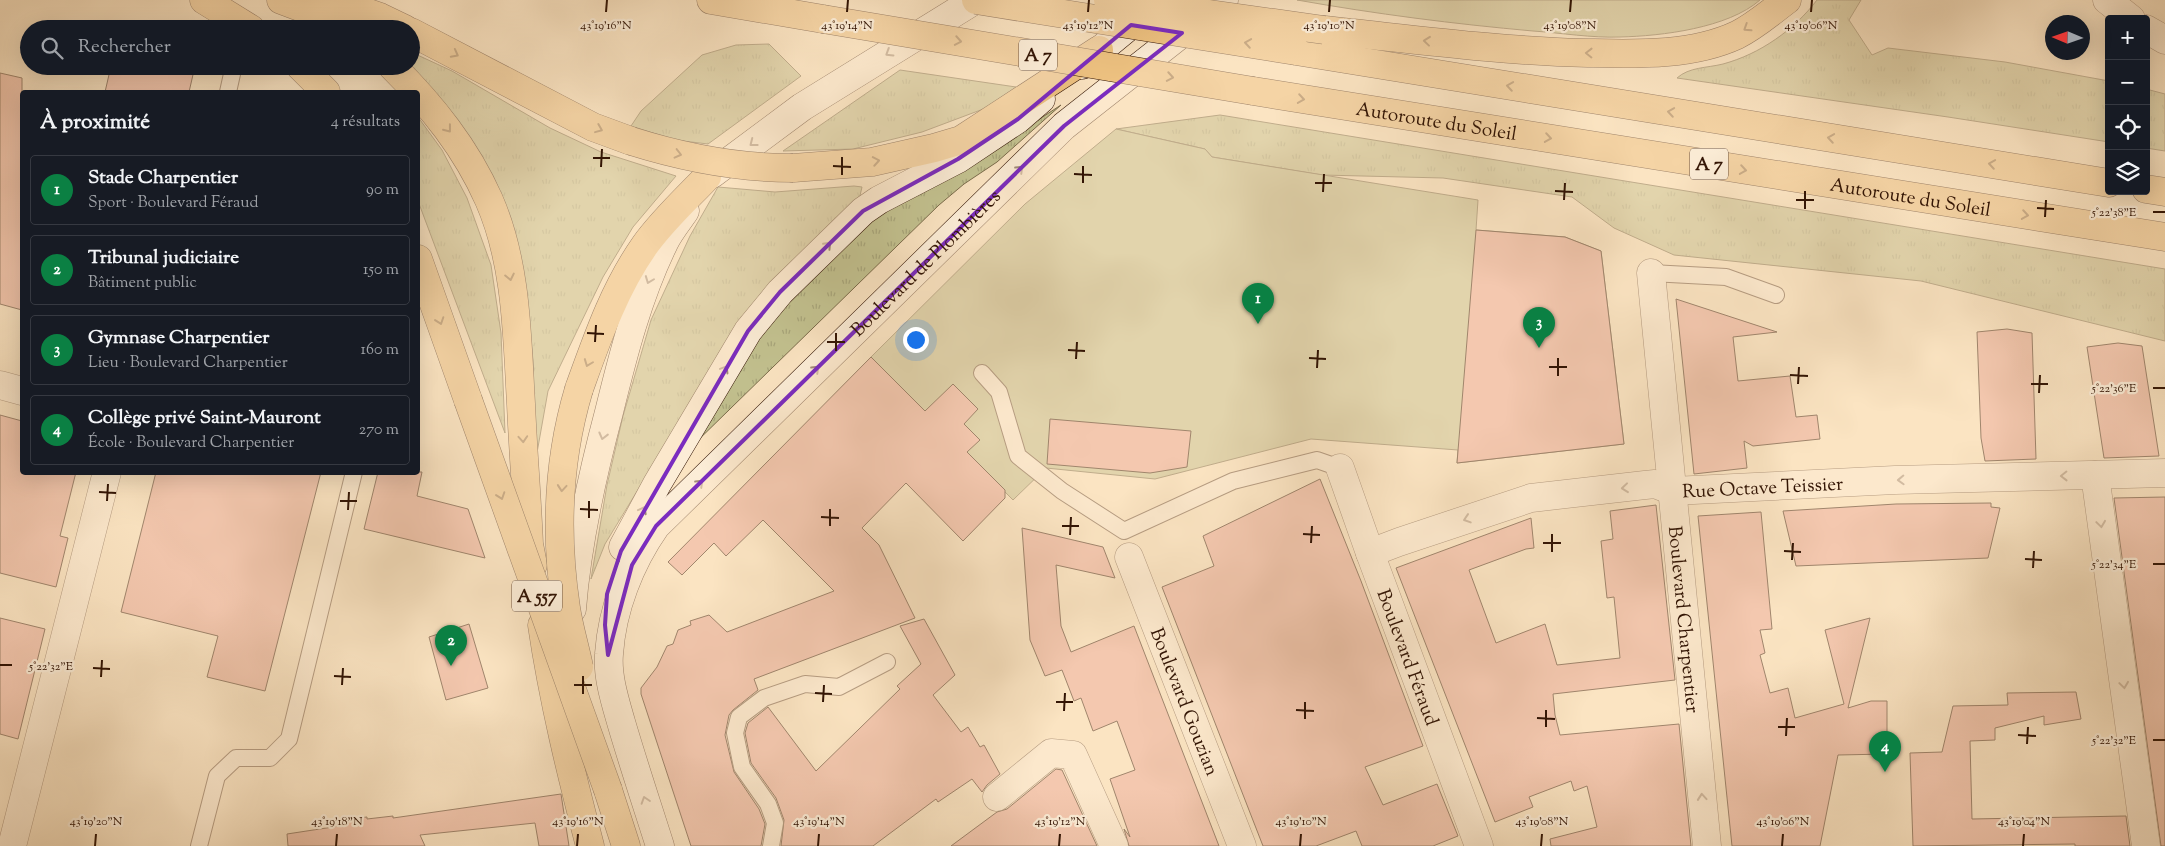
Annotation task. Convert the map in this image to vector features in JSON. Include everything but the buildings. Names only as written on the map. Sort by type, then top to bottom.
[{"type":"highway","points":[[204,0],[236,20]]},
{"type":"highway","points":[[281,0],[324,20]]},
{"type":"highway","points":[[331,0],[388,20]]},
{"type":"highway","name":"Autoroute du Soleil","points":[[711,0],[1253,91],[2165,237]]},
{"type":"highway","name":"A 7","points":[[976,0],[2105,182]]},
{"type":"highway","points":[[1108,0],[1324,30],[1482,47],[1621,54],[1673,52],[1705,46],[1738,34],[1787,0]]},
{"type":"highway","points":[[1037,92],[1137,0]]},
{"type":"highway","points":[[420,37],[593,127],[631,141],[707,161],[756,167],[793,168],[872,162],[961,140],[1099,50]]},
{"type":"highway","points":[[309,75],[324,90]]},
{"type":"highway","points":[[401,75],[416,90]]},
{"type":"highway","points":[[420,95],[456,140],[489,200],[501,237],[513,288],[529,544],[550,683],[570,772],[592,846]]},
{"type":"highway","points":[[608,790],[570,633],[561,562],[560,521],[563,468],[572,411],[608,311],[630,268],[660,225],[708,177]]},
{"type":"highway","points":[[2150,190],[2165,192]]},
{"type":"highway","name":"A 557","points":[[420,265],[608,790],[626,846]]},
{"type":"street","points":[[592,846],[573,736],[570,651],[574,583],[598,456],[621,366],[640,305],[664,242],[708,177],[802,107],[976,0]]},
{"type":"street","points":[[660,846],[613,694],[605,625],[608,594],[613,571],[657,484],[748,331],[780,292],[863,211],[879,200],[958,159],[1018,119],[1161,0]]},
{"type":"street","name":"Boulevard de Plombières","points":[[608,655],[623,592],[632,565],[656,526],[1064,126],[1224,0]]},
{"type":"street","points":[[2107,0],[2125,15]]},
{"type":"street","points":[[2150,31],[2165,40]]},
{"type":"street","name":"Boulevard Charpentier","points":[[1651,273],[1706,846]]},
{"type":"street","points":[[0,385],[20,390]]},
{"type":"street","name":"Boulevard Féraud","points":[[1340,468],[1479,846]]},
{"type":"street","name":"Rue Octave Teissier","points":[[1370,553],[1531,498],[1655,484],[1673,491],[1896,480],[2165,473]]},
{"type":"street","points":[[12,846],[105,475]]},
{"type":"street","points":[[2095,476],[2146,846]]},
{"type":"street","name":"Boulevard Gouzian","points":[[1129,557],[1242,846]]},
{"type":"street","points":[[997,797],[1051,753],[1073,755],[1114,846]]},
{"type":"lane","points":[[228,90],[232,75]]},
{"type":"lane","points":[[1651,273],[1726,277],[1776,295]]},
{"type":"lane","points":[[982,373],[999,392],[1018,456],[1062,491],[1124,531],[1233,481],[1318,460],[1340,468]]},
{"type":"lane","points":[[199,846],[217,776],[236,758],[270,758],[289,739],[353,475]]},
{"type":"lane","points":[[771,846],[775,823],[768,804],[742,767],[735,733],[739,717],[764,698],[805,684],[839,687],[888,662]]},
{"type":"highlighted area","points":[[1131,25],[1182,33],[1064,126],[656,526],[632,565],[608,655],[605,625],[607,594],[621,551],[748,331],[780,292],[863,211],[958,159],[1018,119]]},
{"type":"green space","points":[[1297,0],[1760,0],[1747,10],[1713,24],[1694,29],[1655,35],[1609,37],[1444,22]]},
{"type":"green space","points":[[1817,0],[1861,0],[1849,20],[1872,55],[1888,48],[2005,62],[2105,80],[2105,141],[1677,78],[1693,70],[1723,64],[1750,54],[1775,40],[1808,11]]},
{"type":"green space","points":[[769,44],[801,76],[708,144],[675,140],[631,126],[641,111],[702,55],[736,45]]},
{"type":"green space","points":[[420,56],[452,71],[550,128],[601,152],[676,176],[633,227],[603,277],[548,391],[535,464],[533,360],[525,287],[469,139],[435,92],[418,75],[420,75]]},
{"type":"green space","points":[[900,70],[1016,87],[986,108],[922,132],[853,149],[783,151]]},
{"type":"green space","points":[[2150,90],[2165,94],[2165,151],[2150,149]]},
{"type":"green space","points":[[1061,105],[997,162],[964,184],[939,205],[688,450],[765,325],[873,219],[972,163]]},
{"type":"green space","points":[[1220,115],[2165,269],[2165,341],[1921,281],[1674,255],[1614,228],[1572,197],[1443,178],[1322,175],[1212,157],[1205,149],[1116,129]]},
{"type":"green space","points":[[420,120],[442,150],[467,198],[491,265],[501,333],[505,433],[420,206]]},
{"type":"green space","points":[[1116,129],[1205,149],[1212,157],[1478,200],[1476,230],[1565,237],[1601,251],[1624,444],[1457,463],[1458,450],[1311,439],[1155,479],[1046,468],[1013,500],[871,357],[1025,204]]},
{"type":"green space","points":[[718,187],[775,192],[862,187],[859,200],[738,325],[605,544],[591,579],[607,485],[623,416],[651,320],[690,236]]},
{"type":"place","name":"Stade Charpentier","points":[[1258,324]]},
{"type":"place","name":"Gymnase Charpentier","points":[[1539,348]]},
{"type":"place","name":"Tribunal judiciaire","points":[[451,666]]},
{"type":"place","name":"Collège privé Saint-Mauront","points":[[1885,772]]}]
